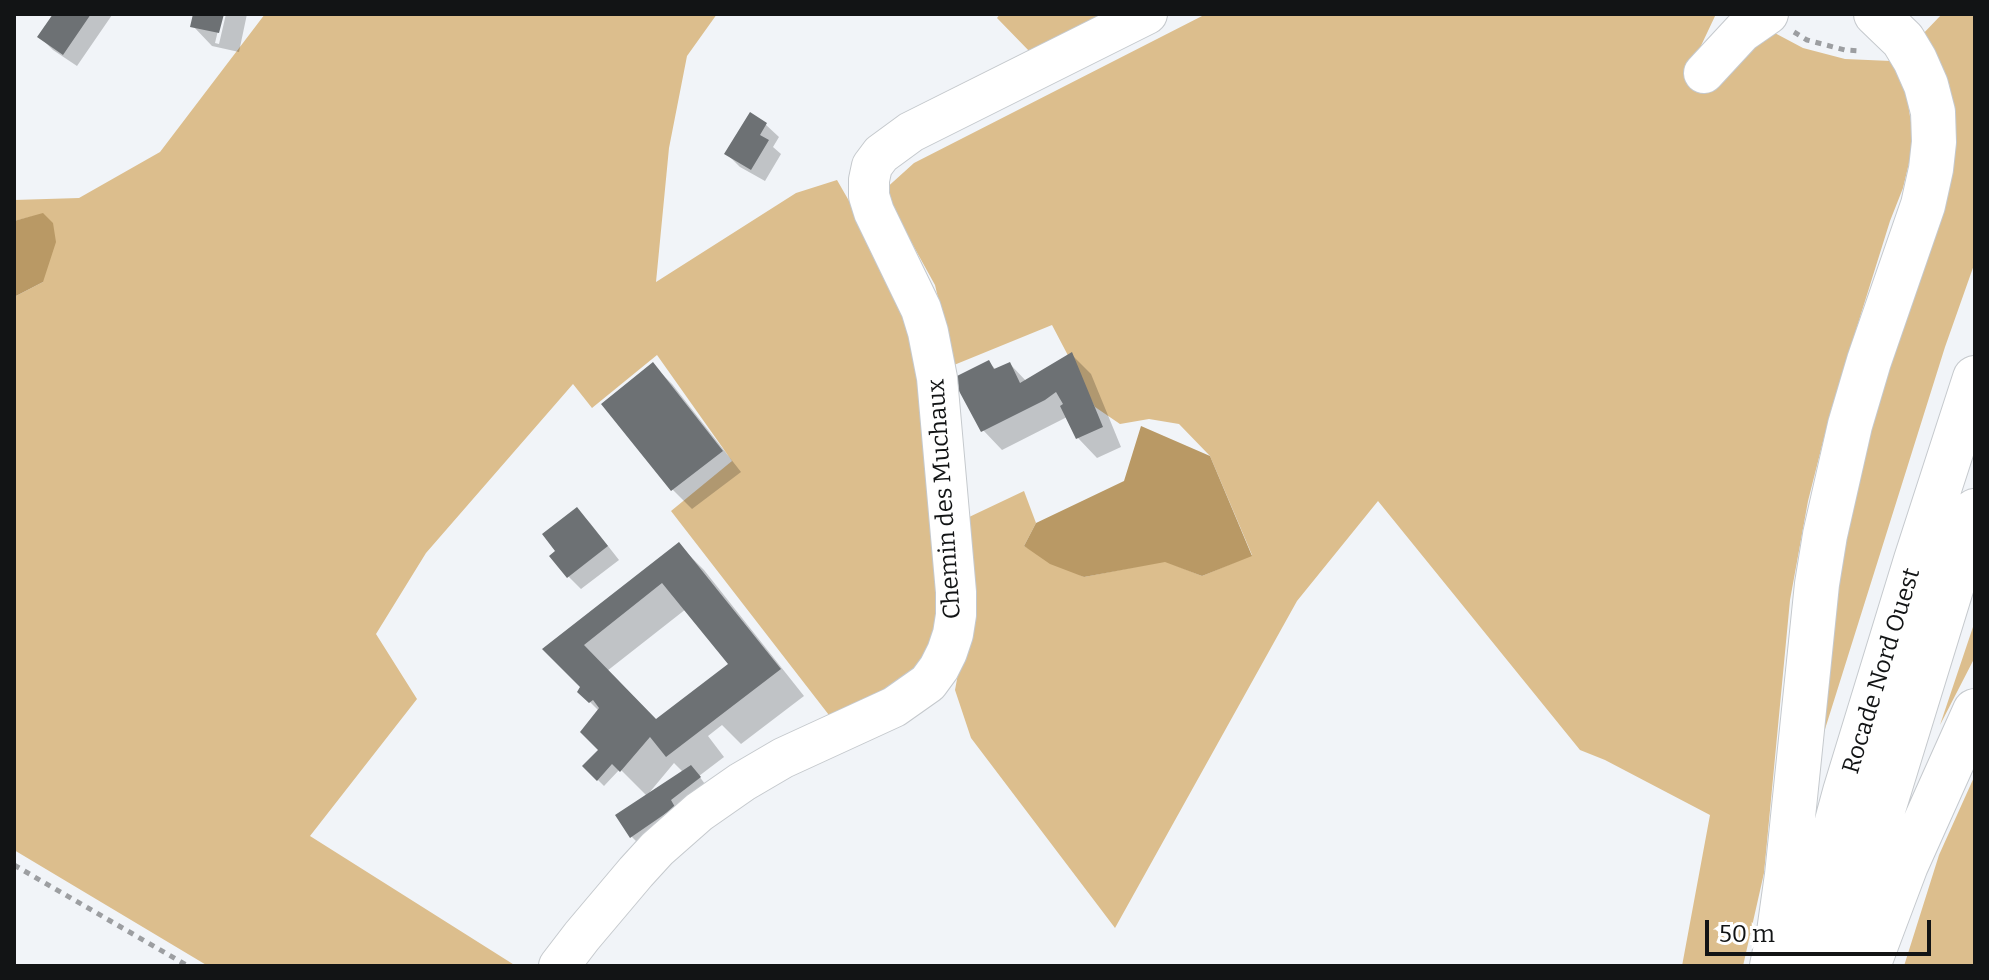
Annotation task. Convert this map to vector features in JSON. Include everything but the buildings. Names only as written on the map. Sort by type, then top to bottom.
[{"type":"highway","points":[[1772,966],[1787,875],[1817,584],[1825,535],[1850,425],[1923,205],[1932,156],[1933,112],[1921,72],[1903,40],[1876,14]]},
{"type":"highway","name":"Rocade Nord Ouest","points":[[1797,966],[1845,792],[1975,378]]},
{"type":"highway","name":"Rocade Nord Ouest","points":[[1839,966],[1878,826],[1975,511]]},
{"type":"highway","points":[[1868,966],[1906,865],[1975,711]]},
{"type":"street","name":"Chemin des Muchaux","points":[[559,966],[636,872],[699,812],[783,758],[894,707],[928,683],[939,668],[953,634],[956,615],[937,378],[921,309],[869,196],[872,166],[881,154],[911,132],[1147,14]]},
{"type":"street","points":[[1735,14],[1722,45],[1704,73],[1742,32],[1768,14]]},
{"type":"path","points":[[14,865],[188,966]]},
{"type":"shaded area","points":[[265,14],[717,14],[687,56],[669,148],[656,282],[796,193],[837,180],[903,295],[914,327],[947,585],[926,669],[832,719],[671,511],[732,461],[657,355],[592,408],[573,384],[426,553],[376,634],[417,699],[310,836],[516,966],[208,966],[14,850],[14,297],[43,282],[43,214],[14,221],[14,200],[79,198],[160,152]]},
{"type":"shaded area","points":[[1000,14],[1110,14],[1031,53],[997,18]]},
{"type":"shaded area","points":[[1206,14],[1716,14],[1690,69],[1771,31],[1803,48],[1845,59],[1891,61],[1907,97],[1914,142],[1903,188],[1831,410],[1808,501],[1790,600],[1764,873],[1743,966],[1682,966],[1710,815],[1580,750],[1378,501],[1297,601],[1115,928],[971,738],[955,690],[962,652],[967,518],[1024,491],[1036,523],[1024,546],[1084,577],[1165,561],[1202,576],[1252,555],[1210,456],[1179,424],[1149,419],[1120,424],[1095,407],[1052,325],[954,365],[935,285],[883,191],[914,163]]},
{"type":"shaded area","points":[[1942,14],[1975,14],[1975,262],[1945,347],[1815,761],[1836,548],[1856,467],[1948,175],[1956,120],[1949,84],[1920,37]]},
{"type":"shaded area","points":[[43,213],[53,223],[56,242],[43,282],[14,297],[14,221]]},
{"type":"shaded area","points":[[1141,426],[1210,456],[1252,556],[1202,576],[1165,562],[1084,577],[1050,564],[1024,546],[1036,523],[1124,481]]},
{"type":"shaded area","points":[[1975,621],[1975,657],[1940,725]]},
{"type":"shaded area","points":[[1975,775],[1975,966],[1904,966],[1939,855]]}]
